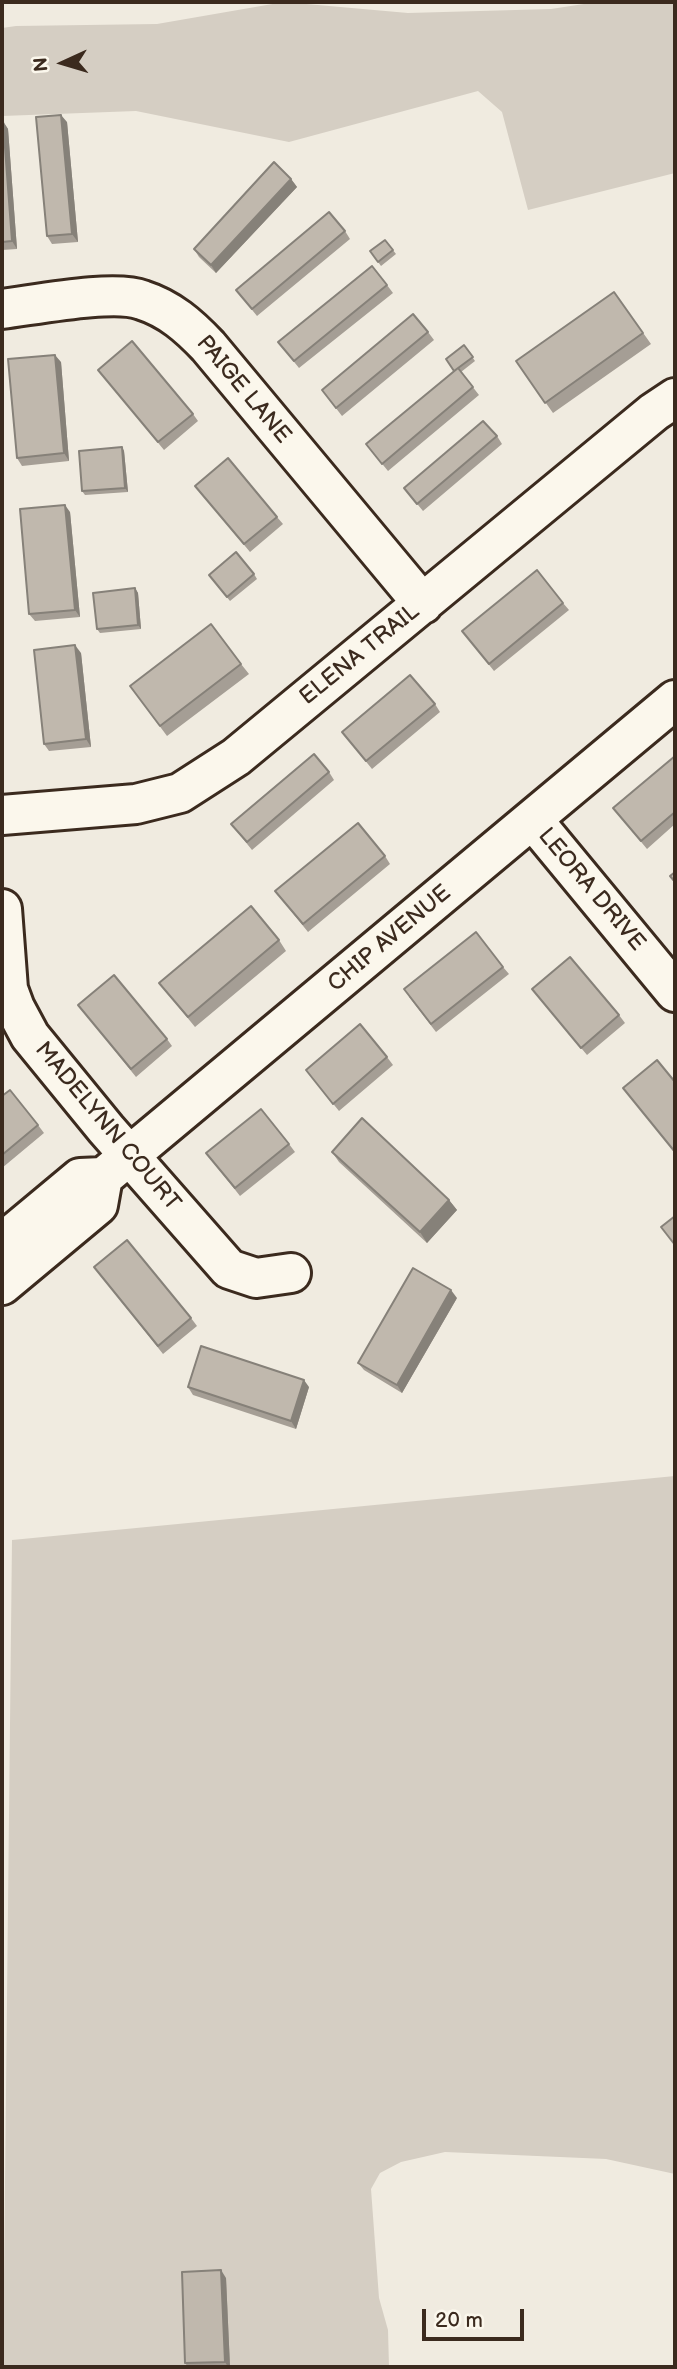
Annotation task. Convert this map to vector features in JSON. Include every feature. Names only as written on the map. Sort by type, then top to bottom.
[{"type":"street","name":"PAIGE LANE","points":[[2,309],[114,296],[140,298],[163,308],[186,323],[423,604]]},
{"type":"street","name":"ELENA TRAIL","points":[[2,815],[136,804],[180,793],[236,757],[654,412],[675,398]]},
{"type":"street","name":"CHIP AVENUE","points":[[2,1285],[80,1178],[116,1166],[675,700]]},
{"type":"street","name":"LEORA DRIVE","points":[[533,820],[675,992]]},
{"type":"street","name":"MADELYNN COURT","points":[[2,909],[8,989],[15,1009],[116,1166],[229,1269],[256,1278],[291,1273]]},
{"type":"street","name":"CHIP AVENUE","points":[[2,1243],[48,1225]]},
{"type":"shaded area","points":[[284,2],[408,13],[551,9],[597,2],[675,2],[675,173],[528,210],[502,112],[478,91],[289,142],[136,111],[2,116],[2,28],[157,24]]},
{"type":"shaded area","points":[[675,1476],[675,2174],[606,2159],[445,2152],[401,2162],[380,2173],[371,2189],[379,2298],[388,2330],[389,2367],[3,2367],[12,1540]]},
{"type":"building","points":[[61,115],[72,234],[47,236],[36,117]]},
{"type":"building","points":[[2,121],[12,241],[2,242]]},
{"type":"building","points":[[274,162],[291,179],[211,265],[194,249]]},
{"type":"building","points":[[329,212],[345,231],[252,309],[236,290]]},
{"type":"building","points":[[385,240],[393,250],[378,262],[370,251]]},
{"type":"building","points":[[372,266],[387,285],[294,361],[278,342]]},
{"type":"building","points":[[614,292],[643,333],[545,403],[516,361]]},
{"type":"building","points":[[413,314],[428,332],[336,408],[322,390]]},
{"type":"building","points":[[132,341],[193,414],[158,442],[98,370]]},
{"type":"building","points":[[464,345],[473,357],[454,371],[446,359]]},
{"type":"building","points":[[55,355],[64,453],[17,458],[8,359]]},
{"type":"building","points":[[458,368],[473,387],[382,464],[366,444]]},
{"type":"building","points":[[483,421],[497,436],[417,504],[404,488]]},
{"type":"building","points":[[122,447],[125,488],[82,491],[79,451]]},
{"type":"building","points":[[228,458],[277,517],[244,544],[195,486]]},
{"type":"building","points":[[65,505],[75,610],[29,614],[20,509]]},
{"type":"building","points":[[236,552],[254,574],[227,597],[209,575]]},
{"type":"building","points":[[537,570],[563,603],[489,664],[462,631]]},
{"type":"building","points":[[135,588],[138,625],[97,629],[93,593]]},
{"type":"building","points":[[211,624],[241,664],[160,726],[130,686]]},
{"type":"building","points":[[75,645],[86,739],[44,744],[34,650]]},
{"type":"building","points":[[410,675],[435,704],[366,761],[342,732]]},
{"type":"building","points":[[314,754],[329,772],[247,842],[231,824]]},
{"type":"building","points":[[675,756],[675,812],[641,841],[613,808]]},
{"type":"building","points":[[358,823],[385,856],[303,924],[275,891]]},
{"type":"building","points":[[251,906],[279,940],[188,1017],[159,983]]},
{"type":"building","points":[[476,932],[503,967],[431,1024],[404,989]]},
{"type":"building","points":[[570,957],[619,1015],[581,1048],[532,989]]},
{"type":"building","points":[[114,975],[167,1039],[131,1069],[78,1005]]},
{"type":"building","points":[[360,1024],[387,1057],[333,1104],[306,1070]]},
{"type":"building","points":[[657,1060],[675,1082],[675,1152],[623,1088]]},
{"type":"building","points":[[10,1090],[38,1125],[2,1155],[2,1096]]},
{"type":"building","points":[[261,1109],[289,1144],[235,1188],[206,1153]]},
{"type":"building","points":[[362,1118],[449,1200],[420,1232],[332,1152]]},
{"type":"building","points":[[675,1216],[675,1245],[661,1227]]},
{"type":"building","points":[[127,1240],[191,1318],[158,1346],[94,1267]]},
{"type":"building","points":[[413,1268],[451,1290],[397,1385],[358,1363]]},
{"type":"building","points":[[201,1346],[304,1380],[291,1421],[188,1387]]},
{"type":"building","points":[[221,2270],[225,2362],[185,2363],[182,2272]]}]
